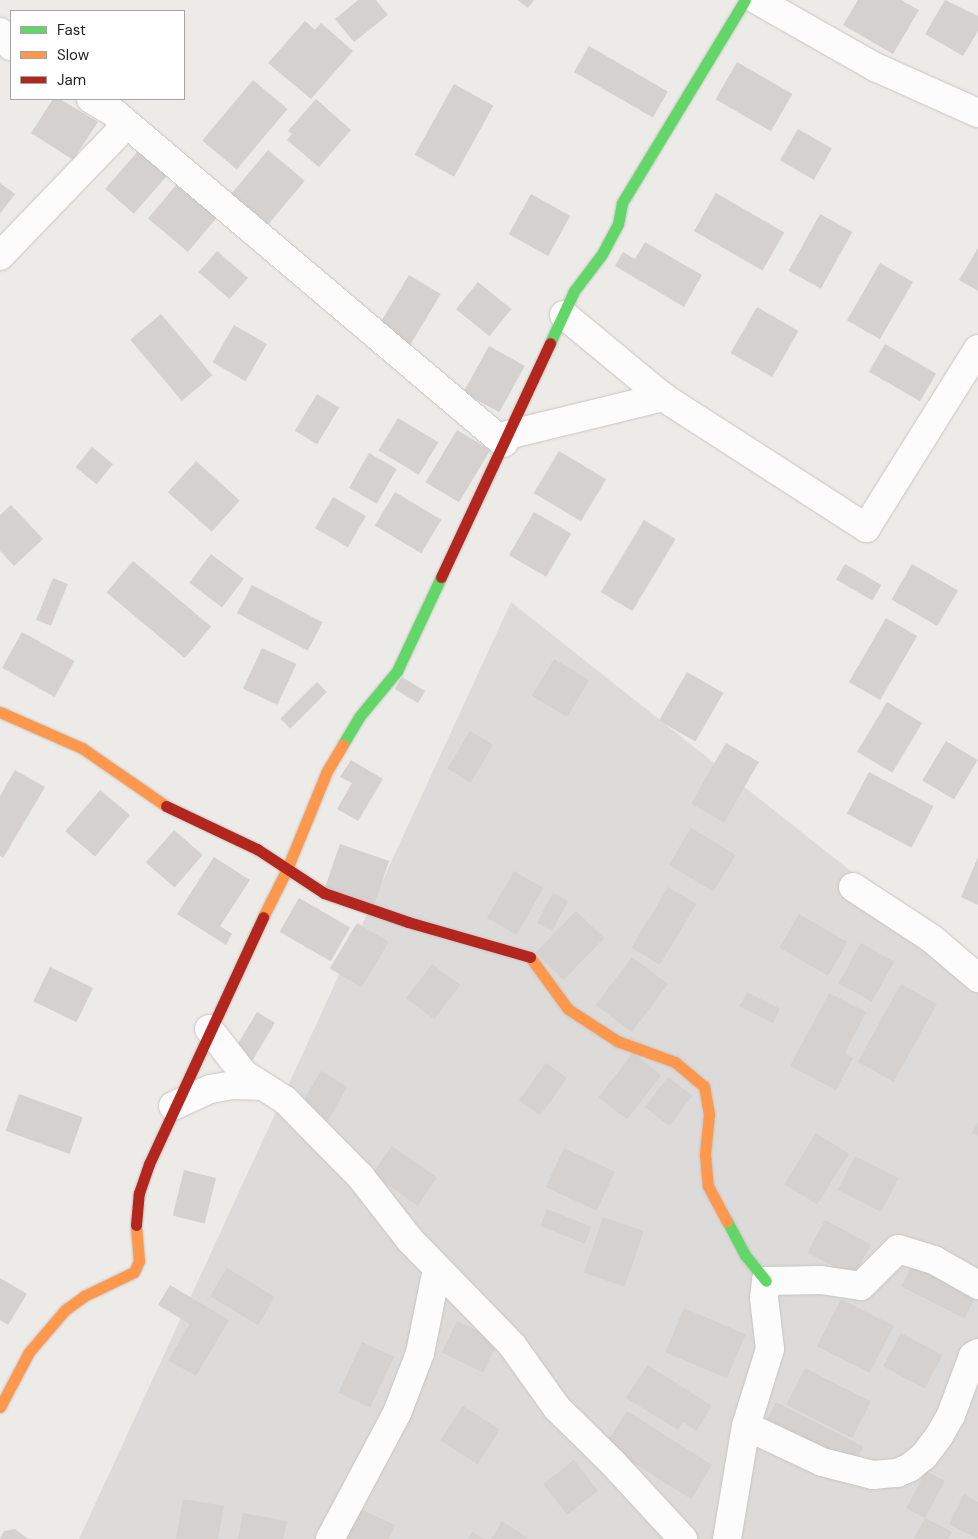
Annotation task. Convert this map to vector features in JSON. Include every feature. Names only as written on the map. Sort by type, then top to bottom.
[{"type":"street","points":[[0,1407],[30,1352],[65,1310],[84,1296],[134,1272],[139,1261],[135,1219],[139,1193],[174,1106],[286,869],[338,751],[368,704],[398,671],[582,276],[612,237],[622,204],[745,0]]},
{"type":"street","points":[[757,0],[875,67],[978,113]]},
{"type":"street","points":[[0,32],[10,45]]},
{"type":"street","points":[[92,100],[127,124],[505,439]]},
{"type":"street","points":[[0,256],[127,124]]},
{"type":"street","points":[[564,315],[663,397],[866,528],[978,349]]},
{"type":"street","points":[[505,439],[663,397]]},
{"type":"street","points":[[0,712],[82,748],[172,810],[257,848],[324,893],[408,922],[528,954],[568,1009],[617,1041],[676,1062],[704,1086],[709,1114],[706,1154],[708,1186],[746,1255],[766,1281],[764,1298],[770,1349],[746,1426],[727,1539]]},
{"type":"street","points":[[853,887],[931,938],[978,978]]},
{"type":"street","points":[[209,1029],[244,1074],[285,1100],[360,1176],[410,1240],[512,1345],[557,1408],[612,1462],[683,1539]]},
{"type":"street","points":[[174,1106],[210,1089],[232,1085],[262,1086]]},
{"type":"street","points":[[766,1281],[821,1280],[861,1286],[898,1249],[934,1260],[978,1285]]},
{"type":"street","points":[[330,1539],[397,1413],[420,1353],[437,1268]]},
{"type":"street","points":[[746,1426],[822,1462],[873,1475],[897,1474],[910,1468],[924,1456],[939,1436],[951,1415],[973,1356],[978,1353]]},
{"type":"shaded area","points":[[511,602],[978,972],[978,1539],[79,1539]]},
{"type":"building","points":[[358,0],[376,0],[388,15],[354,42],[335,19]]},
{"type":"building","points":[[517,0],[534,0],[528,8]]},
{"type":"building","points":[[858,0],[901,0],[919,10],[893,54],[843,25]]},
{"type":"building","points":[[945,0],[978,16],[978,31],[963,56],[925,34]]},
{"type":"building","points":[[305,21],[315,30],[321,23],[353,51],[311,99],[268,63]]},
{"type":"building","points":[[589,46],[668,92],[653,117],[574,72]]},
{"type":"building","points":[[737,62],[792,94],[771,131],[716,99]]},
{"type":"building","points":[[253,80],[287,109],[237,169],[202,141]]},
{"type":"building","points":[[454,84],[493,106],[454,177],[415,155]]},
{"type":"building","points":[[316,99],[351,130],[319,167],[287,140],[292,134],[288,131]]},
{"type":"building","points":[[52,100],[62,100],[98,122],[73,160],[31,133]]},
{"type":"building","points":[[798,129],[832,148],[814,180],[780,160]]},
{"type":"building","points":[[268,150],[305,181],[268,225],[231,194]]},
{"type":"building","points":[[138,151],[167,176],[134,214],[105,189]]},
{"type":"building","points":[[0,183],[15,194],[0,214]]},
{"type":"building","points":[[177,184],[217,217],[188,252],[148,218]]},
{"type":"building","points":[[716,193],[784,232],[762,271],[694,231]]},
{"type":"building","points":[[531,194],[570,216],[548,256],[509,234]]},
{"type":"building","points":[[820,214],[852,232],[821,289],[788,271]]},
{"type":"building","points":[[645,242],[702,275],[684,307],[615,266],[623,252],[635,259]]},
{"type":"building","points":[[978,248],[978,291],[959,280]]},
{"type":"building","points":[[217,251],[248,278],[230,299],[199,272]]},
{"type":"building","points":[[880,263],[913,282],[880,339],[847,320]]},
{"type":"building","points":[[409,275],[441,294],[409,347],[377,328]]},
{"type":"building","points":[[478,282],[511,309],[489,336],[456,309]]},
{"type":"building","points":[[757,307],[799,331],[772,377],[730,353]]},
{"type":"building","points":[[161,314],[212,375],[182,401],[130,340]]},
{"type":"building","points":[[234,325],[267,344],[245,381],[212,362]]},
{"type":"building","points":[[885,344],[936,374],[920,401],[869,372]]},
{"type":"building","points":[[489,346],[525,366],[499,412],[463,392]]},
{"type":"building","points":[[317,394],[339,407],[317,444],[295,431]]},
{"type":"building","points":[[398,418],[438,442],[419,475],[378,451]]},
{"type":"building","points":[[457,430],[490,450],[459,502],[426,482]]},
{"type":"building","points":[[92,447],[113,464],[97,484],[76,467]]},
{"type":"building","points":[[559,451],[606,479],[581,521],[534,493]]},
{"type":"building","points":[[369,453],[397,469],[377,504],[349,488]]},
{"type":"building","points":[[196,461],[240,500],[212,532],[168,492]]},
{"type":"building","points":[[395,492],[441,520],[421,553],[375,525]]},
{"type":"building","points":[[333,497],[366,516],[348,547],[315,528]]},
{"type":"building","points":[[11,505],[43,539],[14,566],[0,551],[0,515]]},
{"type":"building","points":[[534,512],[571,534],[546,577],[509,555]]},
{"type":"building","points":[[644,520],[676,539],[632,611],[601,592]]},
{"type":"building","points":[[211,554],[244,579],[222,607],[189,583]]},
{"type":"building","points":[[133,561],[211,627],[185,658],[107,592]]},
{"type":"building","points":[[845,564],[881,585],[872,601],[836,580]]},
{"type":"building","points":[[912,564],[958,590],[937,626],[892,600]]},
{"type":"building","points":[[53,578],[68,584],[51,626],[36,620]]},
{"type":"building","points":[[252,585],[323,623],[308,651],[237,613]]},
{"type":"building","points":[[886,618],[917,636],[880,700],[849,682]]},
{"type":"building","points":[[22,632],[74,661],[55,697],[2,668]]},
{"type":"building","points":[[262,648],[296,664],[277,705],[243,689]]},
{"type":"building","points":[[554,659],[589,680],[567,717],[532,696]]},
{"type":"building","points":[[687,672],[723,693],[695,741],[659,720]]},
{"type":"building","points":[[402,677],[425,691],[418,703],[395,689]]},
{"type":"building","points":[[317,682],[327,692],[290,729],[280,719]]},
{"type":"building","points":[[887,702],[922,723],[892,773],[857,752]]},
{"type":"building","points":[[470,731],[493,745],[470,783],[447,769]]},
{"type":"building","points":[[946,741],[978,760],[954,799],[922,780]]},
{"type":"building","points":[[726,743],[759,762],[724,823],[691,804]]},
{"type":"building","points":[[351,760],[383,779],[358,821],[337,809],[352,783],[340,777]]},
{"type":"building","points":[[15,770],[45,787],[3,858],[0,856],[0,796]]},
{"type":"building","points":[[869,772],[933,806],[911,848],[847,813]]},
{"type":"building","points":[[100,790],[130,815],[95,856],[65,831]]},
{"type":"building","points":[[691,828],[736,855],[713,892],[669,865]]},
{"type":"building","points":[[174,830],[203,855],[174,887],[146,862]]},
{"type":"building","points":[[340,844],[389,861],[372,910],[323,893]]},
{"type":"building","points":[[214,857],[250,880],[220,926],[232,934],[226,945],[177,914]]},
{"type":"building","points":[[978,857],[978,905],[961,897]]},
{"type":"building","points":[[514,871],[543,888],[516,935],[487,918]]},
{"type":"building","points":[[668,887],[696,904],[660,965],[631,948]]},
{"type":"building","points":[[553,893],[568,901],[552,931],[537,923]]},
{"type":"building","points":[[299,898],[350,928],[331,961],[280,932]]},
{"type":"building","points":[[576,911],[604,938],[564,980],[536,953]]},
{"type":"building","points":[[799,914],[847,942],[828,976],[780,948]]},
{"type":"building","points":[[357,923],[389,942],[361,987],[330,968]]},
{"type":"building","points":[[861,943],[894,961],[872,1002],[839,983]]},
{"type":"building","points":[[632,957],[668,984],[632,1032],[596,1005]]},
{"type":"building","points":[[432,964],[460,985],[434,1019],[406,998]]},
{"type":"building","points":[[50,967],[93,988],[76,1022],[33,1001]]},
{"type":"building","points":[[901,984],[937,1004],[894,1082],[858,1062]]},
{"type":"building","points":[[747,992],[780,1009],[773,1023],[740,1006]]},
{"type":"building","points":[[829,993],[866,1012],[845,1053],[853,1058],[836,1090],[790,1066]]},
{"type":"building","points":[[257,1012],[275,1023],[250,1065],[232,1054]]},
{"type":"building","points":[[633,1053],[661,1075],[627,1119],[599,1097]]},
{"type":"building","points":[[546,1063],[567,1078],[540,1115],[519,1100]]},
{"type":"building","points":[[321,1071],[348,1087],[324,1126],[297,1110]]},
{"type":"building","points":[[668,1077],[692,1096],[669,1126],[645,1107]]},
{"type":"building","points":[[19,1094],[83,1117],[70,1154],[6,1131]]},
{"type":"building","points":[[978,1122],[978,1136],[972,1133]]},
{"type":"building","points":[[816,1133],[849,1154],[817,1205],[784,1184]]},
{"type":"building","points":[[392,1146],[437,1178],[418,1205],[372,1174]]},
{"type":"building","points":[[564,1148],[615,1172],[597,1211],[546,1187]]},
{"type":"building","points":[[855,1156],[899,1178],[881,1212],[838,1190]]},
{"type":"building","points":[[184,1170],[216,1178],[205,1224],[173,1216]]},
{"type":"building","points":[[547,1209],[592,1227],[585,1244],[540,1226]]},
{"type":"building","points":[[603,1217],[644,1231],[624,1287],[584,1273]]},
{"type":"building","points":[[825,1220],[871,1244],[854,1277],[808,1253]]},
{"type":"building","points":[[913,1263],[976,1295],[964,1318],[901,1286]]},
{"type":"building","points":[[227,1268],[275,1297],[258,1325],[210,1296]]},
{"type":"building","points":[[0,1278],[27,1294],[8,1325],[0,1320]]},
{"type":"building","points":[[170,1285],[229,1320],[196,1376],[168,1360],[190,1324],[158,1305]]},
{"type":"building","points":[[841,1299],[894,1326],[870,1373],[817,1346]]},
{"type":"building","points":[[684,1308],[746,1334],[727,1378],[665,1352]]},
{"type":"building","points":[[457,1321],[498,1341],[483,1373],[442,1352]]},
{"type":"building","points":[[901,1333],[942,1355],[925,1389],[883,1367]]},
{"type":"building","points":[[362,1342],[394,1357],[370,1408],[338,1393]]},
{"type":"building","points":[[648,1365],[712,1406],[696,1431],[683,1422],[678,1430],[626,1398]]},
{"type":"building","points":[[805,1368],[871,1402],[852,1438],[786,1405]]},
{"type":"building","points":[[776,1402],[863,1446],[854,1464],[767,1420]]},
{"type":"building","points":[[463,1406],[500,1430],[478,1464],[441,1440]]},
{"type":"building","points":[[627,1411],[712,1465],[691,1499],[634,1463],[632,1467],[605,1445]]},
{"type":"building","points":[[574,1460],[598,1491],[567,1515],[543,1484]]},
{"type":"building","points":[[926,1471],[945,1481],[925,1518],[906,1508]]},
{"type":"building","points":[[964,1494],[978,1502],[978,1539],[949,1524]]},
{"type":"building","points":[[183,1499],[224,1506],[218,1539],[176,1539]]},
{"type":"building","points":[[358,1508],[395,1525],[389,1539],[344,1539]]},
{"type":"building","points":[[243,1513],[287,1521],[283,1539],[238,1539]]},
{"type":"building","points":[[925,1518],[952,1532],[948,1539],[914,1539]]},
{"type":"building","points":[[502,1521],[528,1538],[491,1539]]},
{"type":"building","points":[[15,1529],[28,1539],[0,1539],[4,1531]]},
{"type":"building","points":[[472,1532],[484,1539],[468,1539]]},
{"type":"traffic: fast","points":[[550,343],[574,291],[602,254],[618,224],[622,203],[745,0]]},
{"type":"traffic: fast","points":[[343,744],[359,717],[397,671],[441,577]]},
{"type":"traffic: fast","points":[[727,1221],[745,1255],[766,1281]]},
{"type":"traffic: slow","points":[[0,712],[82,748],[166,806]]},
{"type":"traffic: slow","points":[[263,917],[287,869],[327,771],[343,744]]},
{"type":"traffic: slow","points":[[530,957],[568,1009],[617,1041],[675,1062],[704,1086],[709,1114],[705,1154],[708,1186],[727,1221]]},
{"type":"traffic: slow","points":[[0,1407],[29,1352],[65,1310],[84,1296],[134,1272],[139,1261],[136,1225]]},
{"type":"traffic: jam","points":[[441,577],[550,343]]},
{"type":"traffic: jam","points":[[166,806],[257,849],[324,893],[408,922],[530,957]]},
{"type":"traffic: jam","points":[[136,1225],[139,1193],[149,1164],[263,917]]}]
